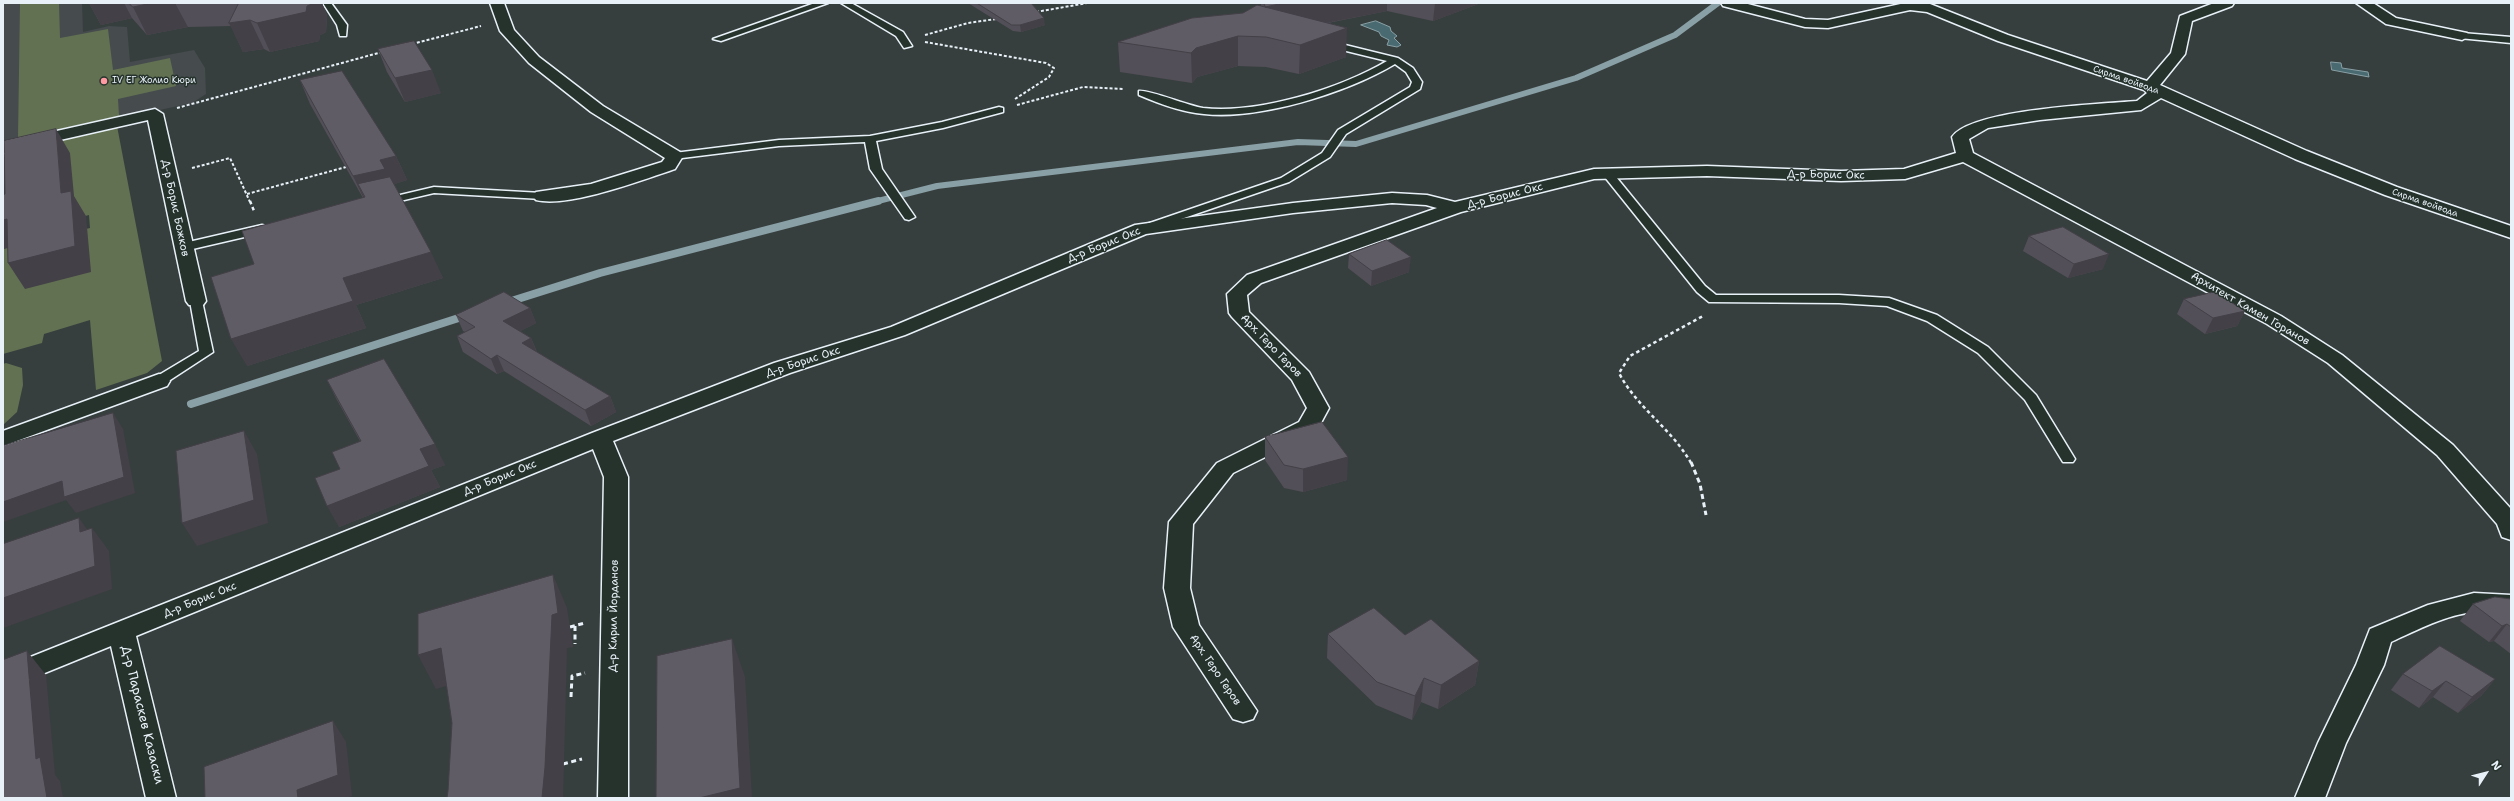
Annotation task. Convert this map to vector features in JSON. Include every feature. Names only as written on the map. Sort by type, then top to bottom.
[{"type":"street","points":[[497,3],[507,31],[540,64],[597,109],[674,156],[669,165],[614,183],[564,195],[542,196]]},
{"type":"street","points":[[1966,156],[1960,137],[1983,124],[2040,115],[2141,105],[2156,94],[2150,87],[2178,54],[2185,20],[2227,3]]},
{"type":"street","points":[[2363,3],[2391,21],[2462,36]]},
{"type":"street","name":"Сирма войвода","points":[[1735,5],[1805,23],[1828,24],[1910,6],[1930,8],[2003,38],[2150,87],[2301,155],[2391,191],[2511,232]]},
{"type":"street","points":[[3,148],[155,114]]},
{"type":"street","name":"Д-р Борис Божков","points":[[155,114],[196,301]]},
{"type":"street","name":"Д-р Борис Окс","points":[[3,679],[600,438],[782,368],[898,331],[1142,229],[1270,211],[1392,198],[1427,200],[1456,208],[1594,174],[1707,171],[1842,176],[1905,174],[1966,156]]},
{"type":"street","name":"Архитект Камен Горанов","points":[[1966,156],[2274,320],[2335,359],[2371,391],[2445,450],[2508,521],[2511,531]]},
{"type":"street","name":"Арх. Геро Геров","points":[[1243,711],[1186,628],[1177,588],[1181,522],[1225,468],[1308,427],[1318,408],[1301,376],[1239,313],[1237,294],[1254,280],[1456,208]]},
{"type":"street","points":[[3,439],[158,381]]},
{"type":"street","name":"Д-р Кирил Йорданов","points":[[600,438],[616,477],[613,798]]},
{"type":"street","points":[[2310,798],[2332,743],[2370,665],[2379,636],[2417,619],[2444,610],[2475,603],[2511,605]]},
{"type":"street","name":"Д-р Параскев Казаски","points":[[121,632],[162,798]]},
{"type":"lane","points":[[327,3],[342,25],[344,34]]},
{"type":"lane","points":[[718,39],[824,3]]},
{"type":"lane","points":[[845,3],[900,34],[907,46]]},
{"type":"lane","points":[[2462,36],[2511,40]]},
{"type":"lane","points":[[1142,229],[1285,180],[1326,155],[1342,132],[1414,89],[1417,82],[1410,70],[1395,60],[1319,42]]},
{"type":"lane","points":[[1143,94],[1176,106],[1206,111],[1235,111],[1313,94],[1368,75],[1395,60]]},
{"type":"lane","points":[[674,156],[779,143],[870,139],[943,125],[999,110]]},
{"type":"lane","points":[[870,139],[876,169],[909,217]]},
{"type":"lane","points":[[1608,174],[1701,289],[1712,299],[1839,299],[1889,302],[1932,318],[1983,350],[2031,398],[2068,459]]},
{"type":"lane","points":[[372,204],[434,190],[542,196]]},
{"type":"lane","points":[[184,247],[266,228]]},
{"type":"lane","points":[[158,381],[206,352],[196,301]]},
{"type":"path","points":[[1032,13],[1087,3]]},
{"type":"path","points":[[915,39],[968,23],[1003,18]]},
{"type":"path","points":[[410,45],[502,20]]},
{"type":"path","points":[[900,34],[915,39],[1046,63],[1054,68],[1049,77],[999,110]]},
{"type":"path","points":[[155,114],[387,51]]},
{"type":"path","points":[[999,110],[1078,88],[1115,87],[1143,94]]},
{"type":"path","points":[[168,175],[230,158],[247,194],[266,228]]},
{"type":"path","points":[[247,194],[346,168]]},
{"type":"path","points":[[1706,515],[1703,489],[1686,454],[1626,390],[1619,373],[1630,356],[1703,315],[1712,306],[1712,299]]},
{"type":"path","points":[[575,626],[575,644]]},
{"type":"path","points":[[571,697],[572,676],[585,673]]},
{"type":"path","points":[[563,764],[587,758]]},
{"type":"shaded area","name":"IV ЕГ Жолио Кюри","points":[[3,3],[82,3],[83,32],[109,26],[127,27],[130,62],[194,50],[205,68],[206,94],[192,103],[3,144]]},
{"type":"green space","name":"IV ЕГ Жолио Кюри","points":[[20,3],[59,3],[60,38],[108,29],[113,70],[170,58],[176,86],[118,99],[119,116],[18,138]]},
{"type":"green space","points":[[117,126],[162,361],[147,373],[96,390],[90,320],[44,334],[42,343],[3,354],[3,249],[90,228],[89,215],[66,221],[20,154],[3,157],[3,152]]},
{"type":"green space","points":[[6,363],[22,368],[23,385],[17,412],[3,425],[3,364]]},
{"type":"water","points":[[1376,21],[1390,27],[1391,31],[1397,36],[1394,38],[1401,45],[1397,47],[1387,45],[1389,40],[1381,36],[1379,32],[1361,25]]},
{"type":"water","points":[[2331,62],[2341,63],[2342,68],[2368,72],[2369,77],[2332,70]]},
{"type":"building","points":[[129,3],[152,3],[133,7]]},
{"type":"building","points":[[239,3],[314,3],[307,6],[306,12],[257,23],[250,20],[229,23]]},
{"type":"building","points":[[977,3],[1031,3],[1044,18],[1020,25],[1012,25]]},
{"type":"building","points":[[1264,3],[1284,3],[1265,7]]},
{"type":"building","points":[[1257,5],[1347,28],[1300,45],[1266,37],[1238,36],[1196,48],[1191,53],[1118,42],[1192,18],[1243,13]]},
{"type":"building","points":[[414,41],[432,70],[395,78],[378,49]]},
{"type":"building","points":[[342,71],[396,156],[380,160],[385,169],[353,176],[300,80]]},
{"type":"building","points":[[56,129],[61,193],[71,191],[75,246],[8,263],[7,219],[3,220],[3,195],[5,194],[4,141]]},
{"type":"building","points":[[390,177],[431,252],[343,278],[353,301],[231,339],[211,277],[254,264],[242,231],[365,197],[358,184]]},
{"type":"building","points":[[2063,227],[2109,254],[2074,264],[2029,236]]},
{"type":"building","points":[[1387,240],[1411,257],[1372,271],[1349,254]]},
{"type":"building","points":[[504,292],[530,308],[503,321],[531,338],[522,343],[610,396],[585,410],[497,355],[491,359],[457,336],[475,327],[456,315]]},
{"type":"building","points":[[2215,292],[2245,311],[2213,318],[2184,299]]},
{"type":"building","points":[[384,359],[435,444],[420,449],[429,466],[327,506],[315,478],[340,469],[332,452],[361,441],[327,380]]},
{"type":"building","points":[[113,413],[124,477],[64,497],[62,481],[3,502],[3,446]]},
{"type":"building","points":[[1322,422],[1348,457],[1303,469],[1284,465],[1265,437]]},
{"type":"building","points":[[244,431],[254,500],[182,523],[176,451]]},
{"type":"building","points":[[79,518],[80,532],[92,528],[95,566],[3,598],[3,544]]},
{"type":"building","points":[[553,575],[558,613],[552,615],[545,767],[542,798],[447,798],[452,723],[441,648],[418,655],[418,614]]},
{"type":"building","points":[[2495,597],[2511,599],[2511,627],[2507,624],[2502,626],[2473,604]]},
{"type":"building","points":[[1374,608],[1405,635],[1431,619],[1479,661],[1441,685],[1424,678],[1415,696],[1377,682],[1328,634]]},
{"type":"building","points":[[732,639],[740,788],[699,798],[656,798],[657,656]]},
{"type":"building","points":[[2440,646],[2495,679],[2472,697],[2446,681],[2432,691],[2403,674]]},
{"type":"building","points":[[27,651],[36,759],[40,757],[47,798],[3,798],[3,660]]},
{"type":"building","points":[[333,721],[338,775],[297,790],[298,798],[205,798],[204,767]]},
{"type":"waterway","points":[[874,202],[937,186],[1298,142],[1356,144],[1576,78],[1675,35],[1718,3]]},
{"type":"waterway","points":[[505,303],[600,273],[878,201]]},
{"type":"waterway","points":[[191,404],[468,315]]},
{"type":"place","name":"IV ЕГ Жолио Кюри","points":[[104,81]]}]
